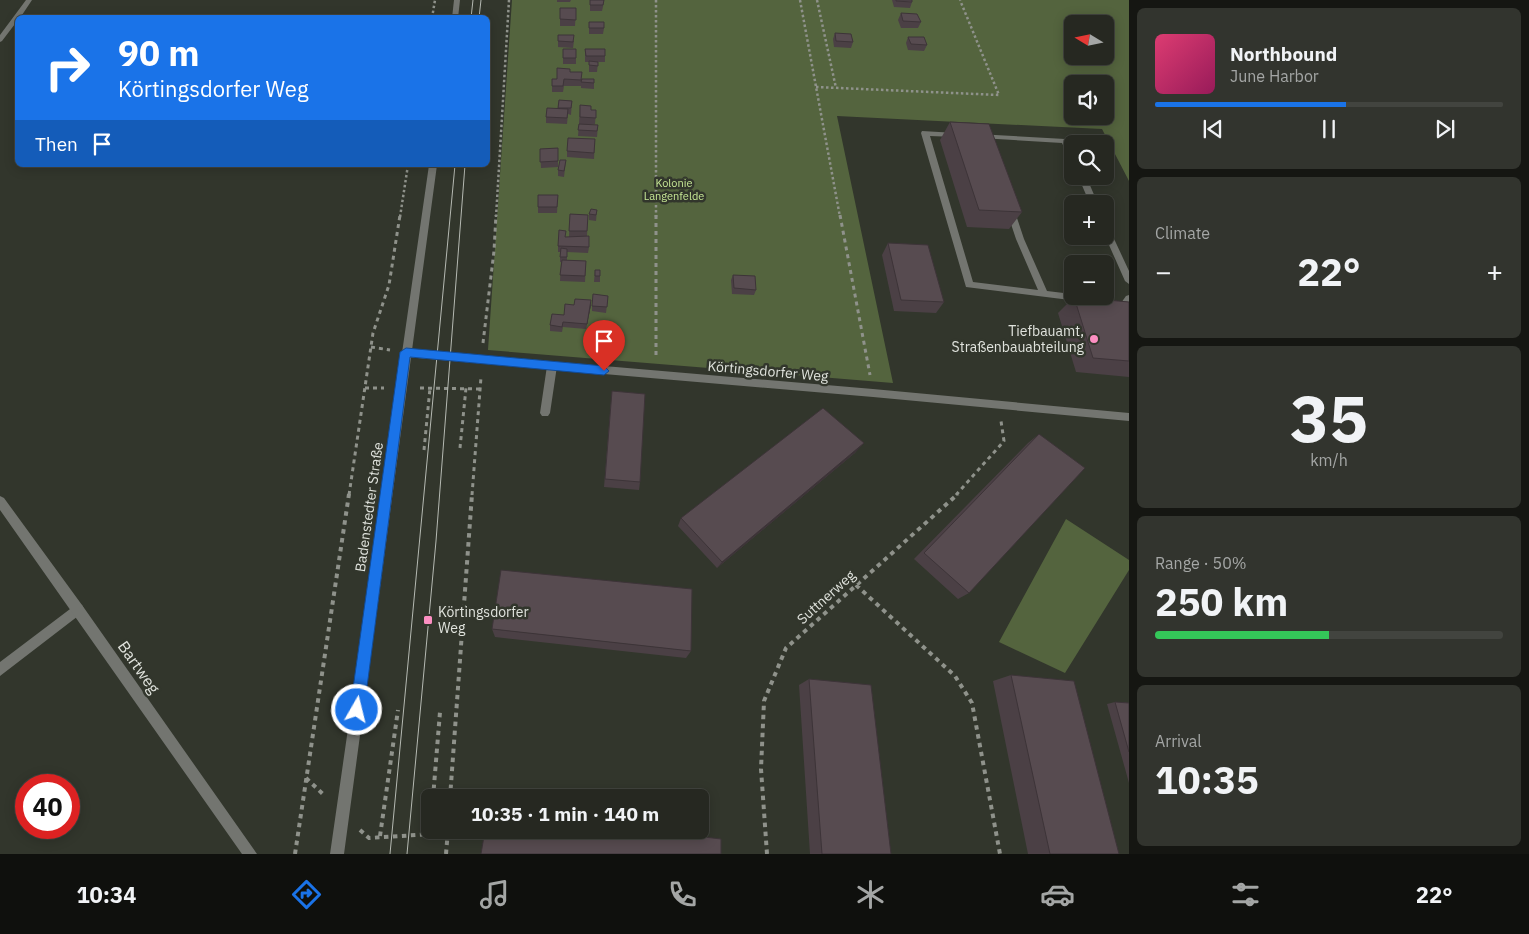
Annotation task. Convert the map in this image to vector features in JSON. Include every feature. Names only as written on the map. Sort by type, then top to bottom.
[{"type":"street","points":[[18,15],[29,0]]},
{"type":"street","points":[[455,15],[457,0]]},
{"type":"street","points":[[0,40],[15,19]]},
{"type":"street","points":[[1064,140],[925,133],[969,286],[1064,296]]},
{"type":"street","points":[[986,136],[989,146]]},
{"type":"street","name":"Badenstedter Straße","points":[[337,854],[433,167]]},
{"type":"street","points":[[1007,202],[1020,239],[1044,294]]},
{"type":"street","points":[[1113,245],[1129,281]]},
{"type":"street","points":[[1123,301],[1129,314]]},
{"type":"street","name":"Körtingsdorfer Weg","points":[[406,352],[1129,417]]},
{"type":"street","points":[[545,413],[552,366]]},
{"type":"street","name":"Bartweg","points":[[0,501],[250,854]]},
{"type":"street","points":[[0,670],[78,609]]},
{"type":"path","points":[[432,15],[434,0]]},
{"type":"path","points":[[451,789],[482,360],[494,251],[509,0]]},
{"type":"path","points":[[656,0],[656,375]]},
{"type":"path","points":[[800,0],[874,393]]},
{"type":"path","points":[[817,0],[836,88]]},
{"type":"path","points":[[816,87],[999,95],[960,0]]},
{"type":"path","points":[[964,11],[968,20]]},
{"type":"path","points":[[295,854],[373,333],[388,285],[408,167]]},
{"type":"path","points":[[424,450],[430,388]]},
{"type":"path","points":[[460,448],[466,388]]},
{"type":"path","name":"Suttnerweg","points":[[767,854],[761,769],[764,701],[786,648],[961,491],[990,460],[1004,441],[999,405]]},
{"type":"path","points":[[856,585],[955,676],[972,704],[1000,854]]},
{"type":"path","points":[[380,836],[398,710]]},
{"type":"path","points":[[434,789],[440,712]]},
{"type":"path","points":[[306,778],[369,838],[421,833]]},
{"type":"path","points":[[446,854],[447,839]]},
{"type":"green space","name":"Kolonie Langenfelde","points":[[512,0],[1129,0],[1129,181],[1114,152],[1114,135],[1105,135],[1102,129],[837,116],[893,383],[488,350]]},
{"type":"green space","points":[[1066,519],[1129,560],[1129,570],[1065,673],[999,642]]},
{"type":"building","points":[[590,0],[604,0],[603,5],[590,5]]},
{"type":"building","points":[[912,0],[912,2],[896,1]]},
{"type":"building","points":[[560,8],[576,8],[576,20],[560,19]]},
{"type":"building","points":[[901,13],[917,14],[921,22],[903,21]]},
{"type":"building","points":[[589,22],[604,22],[604,28],[589,28]]},
{"type":"building","points":[[835,33],[851,34],[853,42],[836,41]]},
{"type":"building","points":[[558,35],[574,35],[573,42],[558,41]]},
{"type":"building","points":[[908,37],[924,37],[927,45],[911,44]]},
{"type":"building","points":[[563,49],[576,49],[576,58],[563,58]]},
{"type":"building","points":[[585,49],[605,49],[605,56],[586,56]]},
{"type":"building","points":[[589,61],[598,62],[598,66],[589,65]]},
{"type":"building","points":[[557,68],[570,69],[570,72],[582,72],[581,80],[564,79],[563,86],[552,86],[552,79],[557,79]]},
{"type":"building","points":[[582,79],[594,79],[594,83],[581,82]]},
{"type":"building","points":[[559,100],[572,101],[571,108],[558,108]]},
{"type":"building","points":[[580,105],[591,106],[591,110],[596,110],[596,118],[580,117]]},
{"type":"building","points":[[547,108],[568,109],[567,118],[546,117]]},
{"type":"building","points":[[950,122],[989,124],[1022,212],[979,210]]},
{"type":"building","points":[[579,124],[598,125],[597,131],[578,130]]},
{"type":"building","points":[[568,138],[595,139],[594,153],[567,151]]},
{"type":"building","points":[[558,148],[558,161],[540,162],[540,149]]},
{"type":"building","points":[[560,160],[566,160],[564,171],[558,170]]},
{"type":"building","points":[[538,195],[558,195],[557,207],[538,207]]},
{"type":"building","points":[[591,209],[597,210],[596,215],[589,214]]},
{"type":"building","points":[[570,214],[588,215],[587,231],[569,231]]},
{"type":"building","points":[[559,230],[566,231],[565,237],[589,236],[589,247],[558,246]]},
{"type":"building","points":[[888,243],[928,245],[944,302],[901,300]]},
{"type":"building","points":[[561,248],[567,249],[567,257],[560,257]]},
{"type":"building","points":[[562,260],[586,261],[585,276],[560,275]]},
{"type":"building","points":[[595,270],[600,270],[600,276],[595,276]]},
{"type":"building","points":[[733,275],[755,276],[756,290],[734,288]]},
{"type":"building","points":[[593,294],[608,296],[607,307],[592,306]]},
{"type":"building","points":[[575,299],[591,300],[587,324],[563,322],[562,327],[550,325],[552,314],[564,315],[565,304],[574,305]]},
{"type":"building","points":[[1114,301],[1129,302],[1129,361],[1093,358],[1076,305],[1114,305]]},
{"type":"building","points":[[612,391],[645,394],[640,482],[605,479]]},
{"type":"building","points":[[823,408],[864,443],[722,562],[681,518]]},
{"type":"building","points":[[1039,434],[1085,468],[969,593],[924,553]]},
{"type":"building","points":[[501,570],[692,589],[691,651],[492,629]]},
{"type":"building","points":[[1011,675],[1074,681],[1119,854],[1050,854]]},
{"type":"building","points":[[809,679],[871,685],[891,854],[822,854]]},
{"type":"building","points":[[1115,702],[1129,703],[1129,752]]},
{"type":"building","points":[[484,839],[721,839],[721,854],[481,854]]},
{"type":"tram line","points":[[471,15],[473,0]]},
{"type":"tram line","points":[[479,15],[481,0]]},
{"type":"tram line","points":[[390,854],[455,167]]},
{"type":"tram line","points":[[407,854],[436,541],[465,167]]},
{"type":"place","name":"Tiefbauamt, Straßenbauabteilung","points":[[1094,339]]},
{"type":"place","name":"Körtingsdorfer Weg","points":[[428,620]]},
{"type":"route","points":[[357,710],[406,352],[452,358],[604,371]]}]
